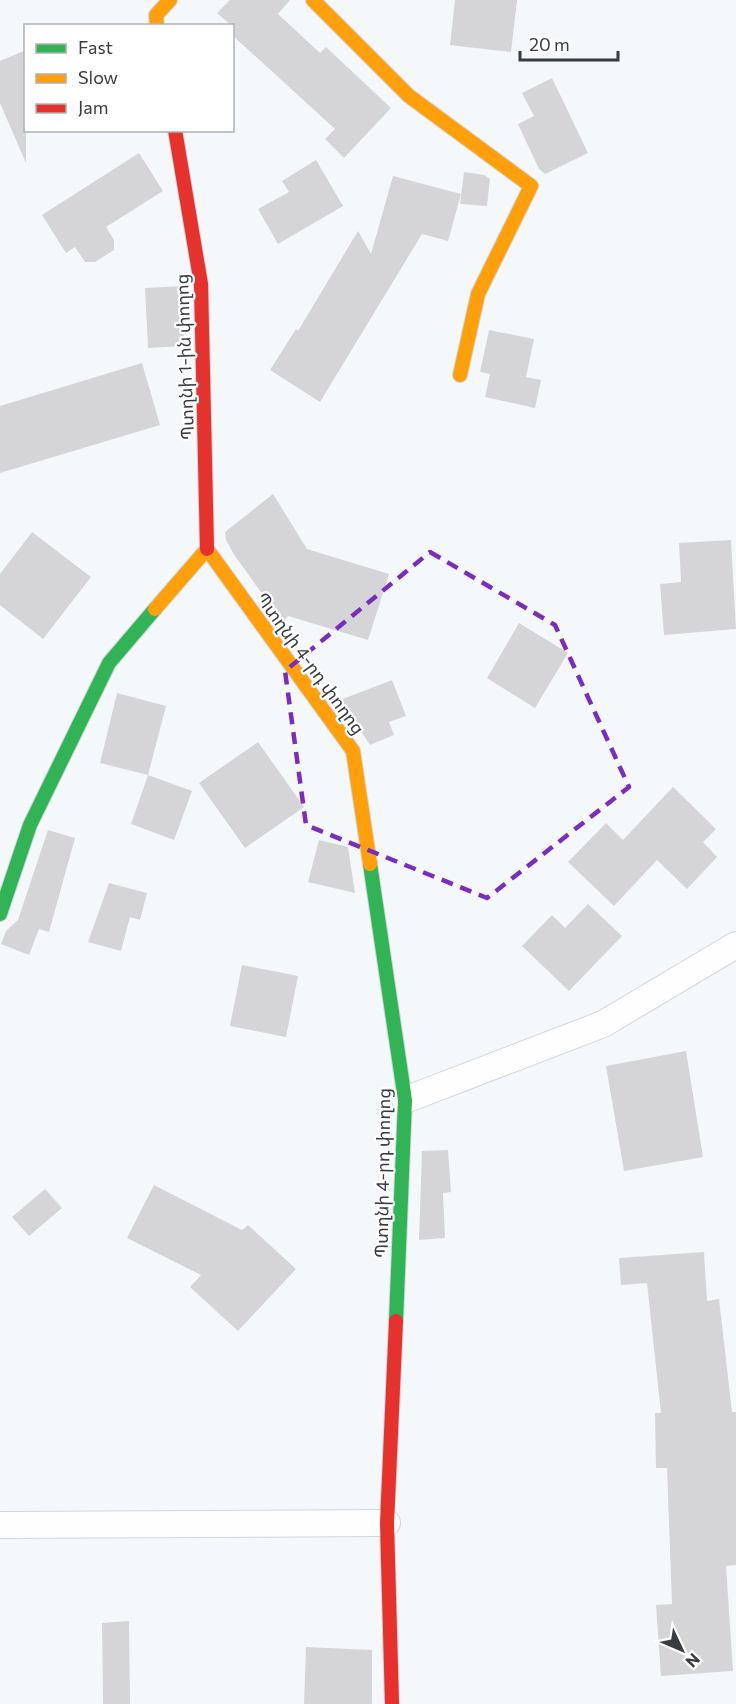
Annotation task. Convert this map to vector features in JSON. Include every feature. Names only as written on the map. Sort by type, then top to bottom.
[{"type":"street","points":[[157,24],[156,15],[170,0]]},
{"type":"street","points":[[313,0],[410,96],[531,186],[478,294],[460,375]]},
{"type":"street","name":"Պտղնի 1-ին փողոց","points":[[175,132],[201,284],[207,549]]},
{"type":"street","points":[[0,914],[30,825],[109,663],[207,549]]},
{"type":"street","name":"Պտղնի 4-րդ փողոց","points":[[207,549],[353,751],[405,1100],[387,1523],[392,1704]]},
{"type":"street","points":[[405,1100],[603,1024],[725,949],[736,945]]},
{"type":"street","points":[[0,1525],[387,1523]]},
{"type":"highlighted area","points":[[430,552],[555,625],[629,787],[487,898],[306,825],[285,671]]},
{"type":"building","points":[[230,0],[290,0],[278,14],[320,53],[326,47],[391,108],[344,158],[325,139],[335,129],[234,37],[234,24],[230,24],[217,13]]},
{"type":"building","points":[[455,0],[517,0],[511,52],[450,45]]},
{"type":"building","points":[[24,51],[26,163],[0,103],[0,61]]},
{"type":"building","points":[[552,78],[588,153],[545,174],[539,169],[518,124],[534,116],[522,93]]},
{"type":"building","points":[[139,153],[163,191],[106,227],[114,240],[114,250],[95,262],[85,262],[75,247],[66,253],[42,215]]},
{"type":"building","points":[[316,160],[343,206],[278,244],[258,209],[289,192],[282,181]]},
{"type":"building","points":[[464,172],[484,175],[490,179],[487,206],[460,204]]},
{"type":"building","points":[[393,176],[461,194],[448,241],[422,234],[320,402],[270,370],[296,329],[298,331],[358,231],[371,254]]},
{"type":"building","points":[[182,286],[184,346],[148,348],[145,288]]},
{"type":"building","points":[[489,330],[534,339],[526,377],[541,380],[535,408],[485,397],[490,374],[480,372]]},
{"type":"building","points":[[142,363],[160,425],[0,473],[0,406]]},
{"type":"building","points":[[273,494],[307,549],[389,574],[368,640],[288,616],[283,623],[233,553],[226,540],[225,532]]},
{"type":"building","points":[[32,532],[91,577],[43,639],[0,605],[0,574]]},
{"type":"building","points":[[731,540],[736,629],[664,635],[660,584],[681,582],[679,543]]},
{"type":"building","points":[[519,623],[568,653],[535,708],[487,678]]},
{"type":"building","points":[[392,680],[406,716],[389,722],[394,735],[370,745],[340,700]]},
{"type":"building","points":[[117,693],[166,706],[148,775],[100,763]]},
{"type":"building","points":[[258,742],[304,807],[245,848],[199,783]]},
{"type":"building","points":[[148,775],[192,791],[174,840],[131,824]]},
{"type":"building","points":[[673,787],[716,829],[703,842],[717,857],[687,889],[657,860],[614,906],[568,862],[606,823],[623,840]]},
{"type":"building","points":[[48,830],[75,838],[49,932],[39,929],[29,955],[1,944],[6,931],[18,920]]},
{"type":"building","points":[[319,840],[348,847],[355,893],[308,882]]},
{"type":"building","points":[[109,883],[147,893],[140,920],[130,917],[121,951],[88,942]]},
{"type":"building","points":[[588,904],[622,936],[569,991],[522,946],[552,915],[565,928]]},
{"type":"building","points":[[242,965],[298,976],[286,1037],[230,1026]]},
{"type":"building","points":[[686,1051],[703,1157],[624,1171],[606,1066]]},
{"type":"building","points":[[448,1150],[451,1192],[443,1193],[445,1238],[419,1240],[422,1151]]},
{"type":"building","points":[[154,1185],[242,1230],[248,1225],[296,1269],[238,1331],[190,1287],[201,1275],[127,1238]]},
{"type":"building","points":[[45,1189],[62,1208],[29,1236],[12,1217]]},
{"type":"building","points":[[704,1252],[707,1301],[719,1299],[732,1412],[736,1412],[736,1565],[726,1566],[733,1671],[661,1676],[656,1605],[672,1604],[667,1468],[656,1468],[655,1413],[661,1413],[647,1283],[621,1285],[619,1258]]},
{"type":"building","points":[[129,1621],[130,1704],[103,1704],[102,1623]]},
{"type":"building","points":[[306,1647],[372,1650],[372,1704],[304,1704]]},
{"type":"traffic: fast","points":[[0,914],[30,825],[109,663],[155,609]]},
{"type":"traffic: fast","points":[[370,864],[405,1100],[396,1321]]},
{"type":"traffic: slow","points":[[157,24],[156,15],[170,0]]},
{"type":"traffic: slow","points":[[313,0],[409,96],[531,186],[478,294],[460,375]]},
{"type":"traffic: slow","points":[[207,549],[353,751],[370,864]]},
{"type":"traffic: slow","points":[[155,609],[207,549]]},
{"type":"traffic: jam","points":[[175,132],[201,284],[207,549]]},
{"type":"traffic: jam","points":[[392,1704],[387,1523],[396,1321]]}]
